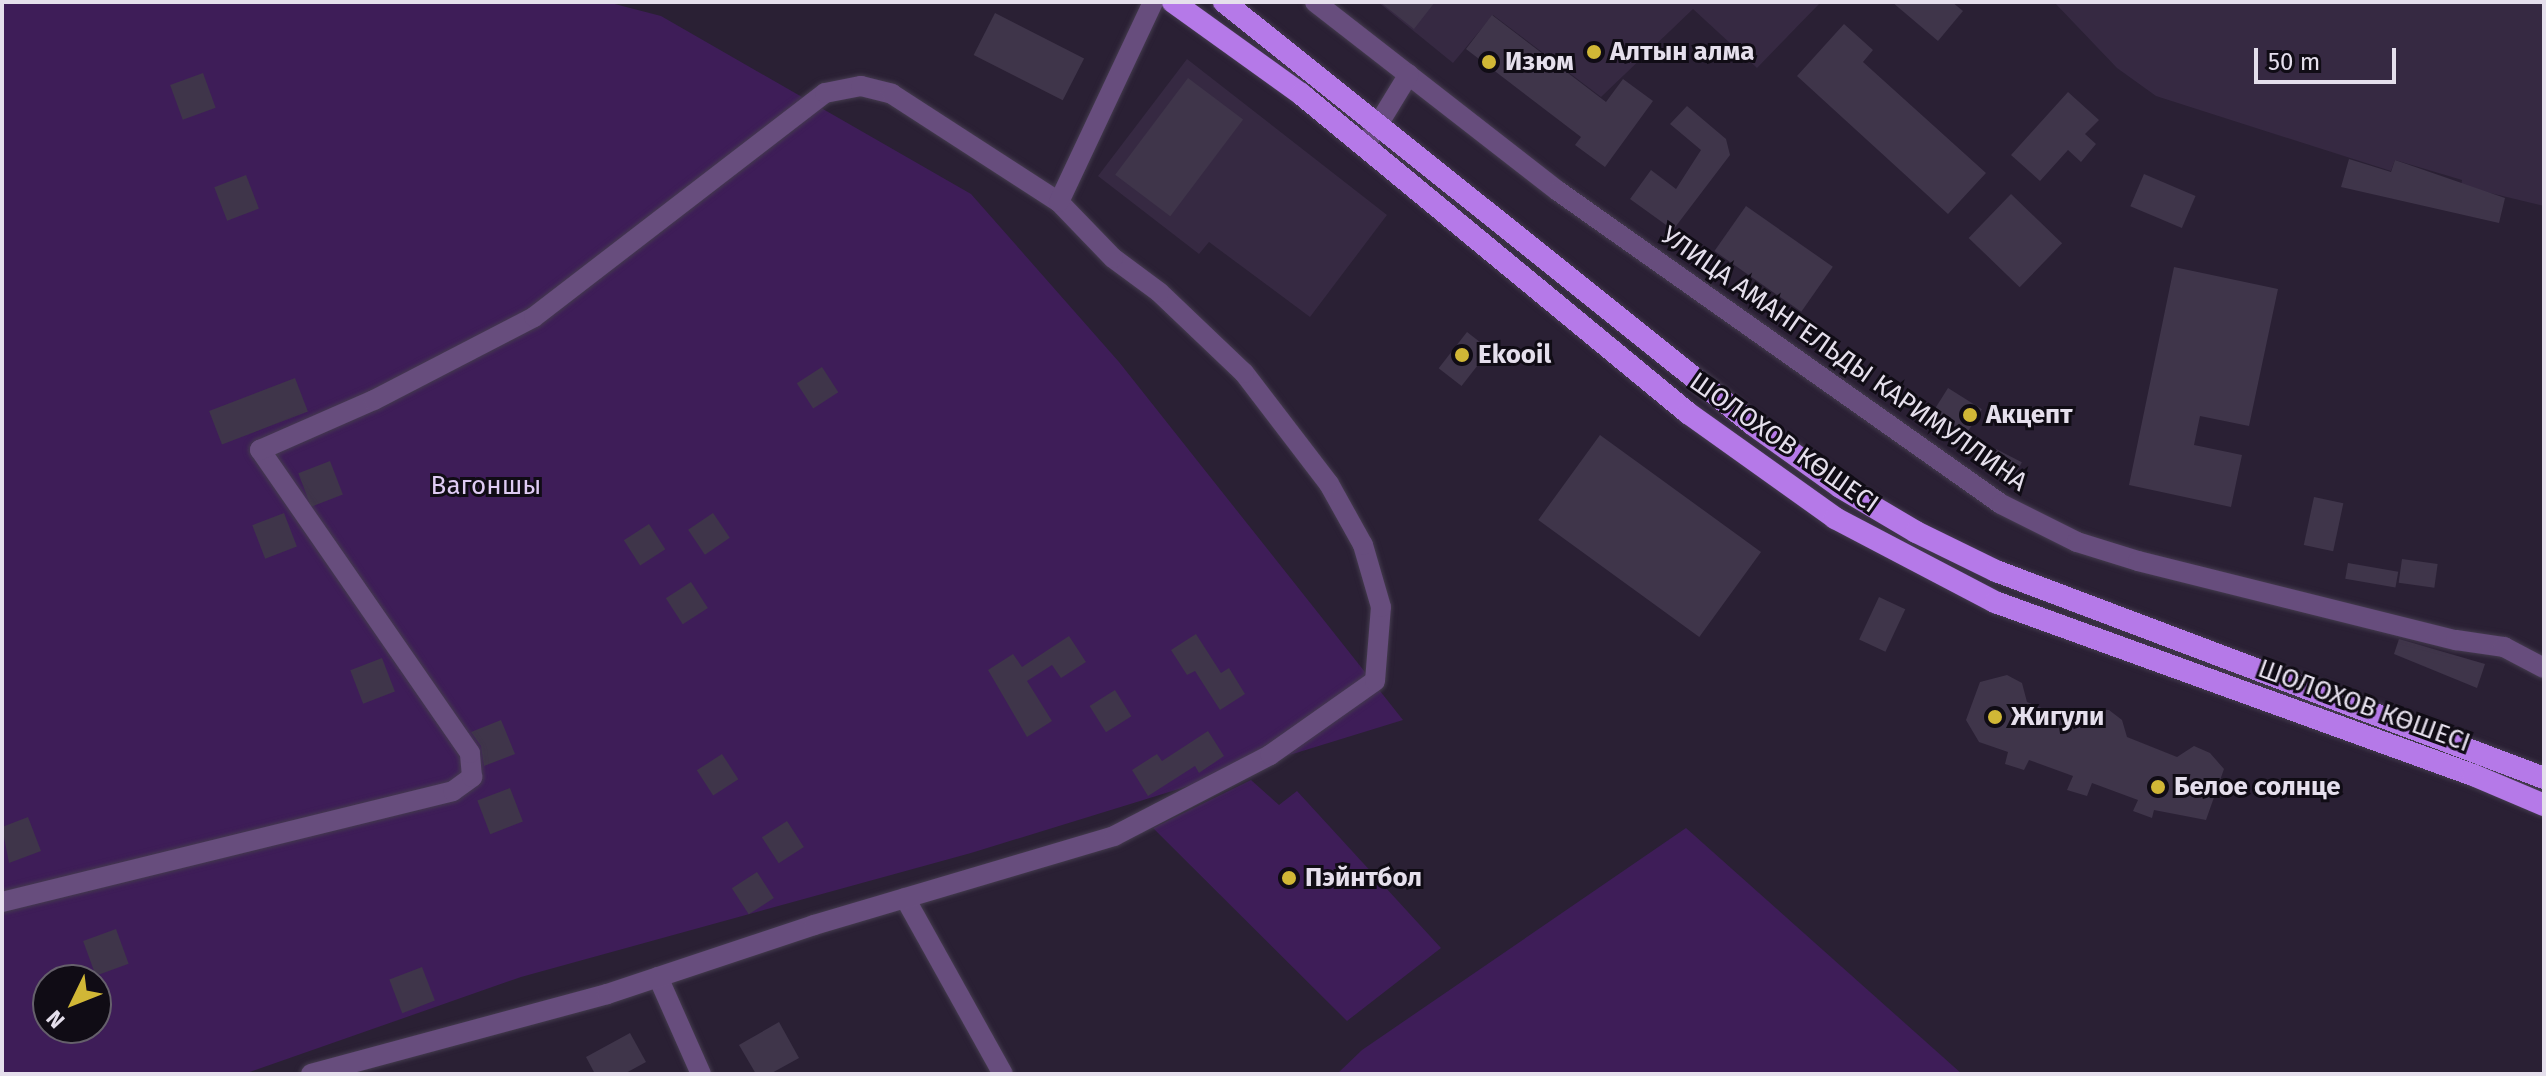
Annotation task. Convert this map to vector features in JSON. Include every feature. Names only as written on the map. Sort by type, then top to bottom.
[{"type":"highway","name":"ШОЛОХОВ КӨШЕСІ","points":[[1173,2],[1365,146],[1688,413],[1835,518],[1995,602],[2544,805]]},
{"type":"highway","name":"ШОЛОХОВ КӨШЕСІ","points":[[1224,2],[1379,122],[1740,415],[1840,487],[1916,532],[1996,571],[2544,778]]},
{"type":"street","points":[[1059,202],[1153,2]]},
{"type":"street","name":"УЛИЦА АМАНГЕЛЬДЫ КАРИМУЛЛИНА","points":[[1315,2],[1558,191],[2001,504],[2077,542],[2138,561],[2456,640],[2504,647],[2544,668]]},
{"type":"street","points":[[1365,146],[1409,74]]},
{"type":"street","points":[[2,902],[453,791],[472,777],[470,753],[260,450],[388,393],[534,317],[825,93],[861,86],[892,94],[1059,202],[1113,258],[1159,292],[1244,373],[1329,484],[1363,545],[1381,607],[1379,666],[1375,681],[1270,755],[1114,836],[905,898],[381,1065],[311,1074]]},
{"type":"street","points":[[905,898],[1003,1074]]},
{"type":"street","points":[[658,977],[701,1074]]},
{"type":"shaded area","name":"Алтын алма","points":[[1378,2],[1821,2],[1757,68],[1693,9],[1601,97],[1493,15],[1453,63]]},
{"type":"shaded area","points":[[2054,2],[2544,2],[2544,206],[2461,186],[2462,180],[2395,160],[2391,171],[2156,96],[2117,68]]},
{"type":"shaded area","points":[[1187,59],[1387,215],[1310,317],[1209,242],[1199,254],[1098,176]]},
{"type":"green space","name":"Вагоншы","points":[[2,2],[607,2],[661,16],[971,194],[1119,362],[1403,720],[971,853],[521,977],[244,1074],[2,1074]]},
{"type":"green space","name":"Пэйнтбол","points":[[1251,780],[1279,805],[1297,791],[1441,948],[1347,1021],[1153,828]]},
{"type":"green space","points":[[1686,828],[1962,1074],[1337,1074],[1362,1050]]},
{"type":"building","points":[[1380,2],[1435,2],[1414,29]]},
{"type":"building","points":[[1892,2],[1952,2],[1963,11],[1938,41]]},
{"type":"building","points":[[995,13],[1084,58],[1063,100],[974,55]]},
{"type":"building","points":[[1492,15],[1606,102],[1623,79],[1653,101],[1605,167],[1575,145],[1581,137],[1466,49]]},
{"type":"building","points":[[1844,24],[1873,50],[1863,62],[1986,173],[1948,214],[1797,76]]},
{"type":"building","points":[[203,73],[216,108],[183,120],[170,85]]},
{"type":"building","points":[[1188,78],[1243,120],[1170,216],[1115,175]]},
{"type":"building","points":[[2068,92],[2099,120],[2085,134],[2096,144],[2081,162],[2068,150],[2040,181],[2011,155]]},
{"type":"building","points":[[1687,106],[1726,139],[1730,155],[1673,230],[1630,199],[1651,170],[1676,189],[1701,150],[1670,124]]},
{"type":"building","points":[[2349,159],[2391,172],[2395,160],[2505,198],[2499,223],[2341,187]]},
{"type":"building","points":[[2144,174],[2196,196],[2182,228],[2130,206]]},
{"type":"building","points":[[246,175],[259,209],[227,221],[214,187]]},
{"type":"building","points":[[2011,194],[2062,243],[2020,287],[1969,238]]},
{"type":"building","points":[[1746,206],[1833,267],[1801,312],[1714,251]]},
{"type":"building","points":[[2174,267],[2278,289],[2249,426],[2200,416],[2194,445],[2242,455],[2231,507],[2129,485]]},
{"type":"building","points":[[1467,332],[1490,350],[1462,386],[1439,368]]},
{"type":"building","points":[[822,367],[838,392],[813,408],[797,383]]},
{"type":"building","points":[[295,378],[308,412],[222,445],[209,411]]},
{"type":"building","points":[[1948,388],[1982,409],[1967,434],[1933,413]]},
{"type":"building","points":[[1600,435],[1761,552],[1699,637],[1538,520]]},
{"type":"building","points":[[1996,449],[2022,462],[2012,481],[1986,468]]},
{"type":"building","points":[[330,461],[343,495],[311,507],[298,473]]},
{"type":"building","points":[[2314,497],[2343,503],[2333,551],[2304,545]]},
{"type":"building","points":[[284,513],[297,547],[265,559],[252,525]]},
{"type":"building","points":[[713,513],[730,538],[705,555],[688,530]]},
{"type":"building","points":[[649,524],[665,549],[640,565],[624,540]]},
{"type":"building","points":[[2402,559],[2438,564],[2434,588],[2399,583]]},
{"type":"building","points":[[2348,563],[2398,572],[2395,588],[2345,579]]},
{"type":"building","points":[[691,582],[708,608],[683,624],[666,598]]},
{"type":"building","points":[[1879,597],[1905,609],[1885,652],[1859,640]]},
{"type":"building","points":[[1196,634],[1221,673],[1229,668],[1245,694],[1220,710],[1195,671],[1187,675],[1171,650]]},
{"type":"building","points":[[1069,636],[1086,662],[1061,678],[1052,665],[1027,681],[1052,721],[1027,737],[988,670],[1013,654],[1022,667]]},
{"type":"building","points":[[2399,639],[2485,664],[2477,688],[2394,654]]},
{"type":"building","points":[[382,658],[395,692],[363,704],[350,670]]},
{"type":"building","name":"Белое солнце","points":[[2007,675],[2022,683],[2027,702],[2075,722],[2092,709],[2109,710],[2122,720],[2127,737],[2177,757],[2194,746],[2210,753],[2224,769],[2206,820],[2154,810],[2152,818],[2133,811],[2138,800],[2092,783],[2087,796],[2067,790],[2073,776],[2029,760],[2024,770],[2005,764],[2008,752],[1979,742],[1966,720],[1980,682]]},
{"type":"building","points":[[1115,690],[1131,716],[1106,732],[1090,706]]},
{"type":"building","points":[[501,720],[515,754],[484,766],[481,746],[471,732]]},
{"type":"building","points":[[1208,731],[1224,756],[1199,773],[1195,766],[1148,796],[1132,770],[1157,754],[1162,761]]},
{"type":"building","points":[[722,754],[738,779],[713,795],[697,770]]},
{"type":"building","points":[[510,788],[523,822],[490,834],[477,801]]},
{"type":"building","points":[[28,817],[41,851],[9,863],[2,827]]},
{"type":"building","points":[[787,821],[804,847],[779,863],[762,837]]},
{"type":"building","points":[[757,872],[774,898],[749,914],[732,888]]},
{"type":"building","points":[[116,929],[129,964],[112,970],[112,964],[91,964],[83,941]]},
{"type":"building","points":[[422,967],[435,1001],[402,1013],[389,980]]},
{"type":"building","points":[[779,1022],[799,1058],[770,1074],[756,1074],[739,1045]]},
{"type":"building","points":[[630,1033],[646,1062],[624,1074],[595,1074],[586,1057]]},
{"type":"place","name":"Алтын алма","points":[[1594,52]]},
{"type":"place","name":"Изюм","points":[[1489,62]]},
{"type":"place","name":"Ekooil","points":[[1462,355]]},
{"type":"place","name":"Акцепт","points":[[1970,415]]},
{"type":"place","name":"Жигули","points":[[1995,717]]},
{"type":"place","name":"Белое солнце","points":[[2158,787]]},
{"type":"place","name":"Пэйнтбол","points":[[1289,878]]}]
